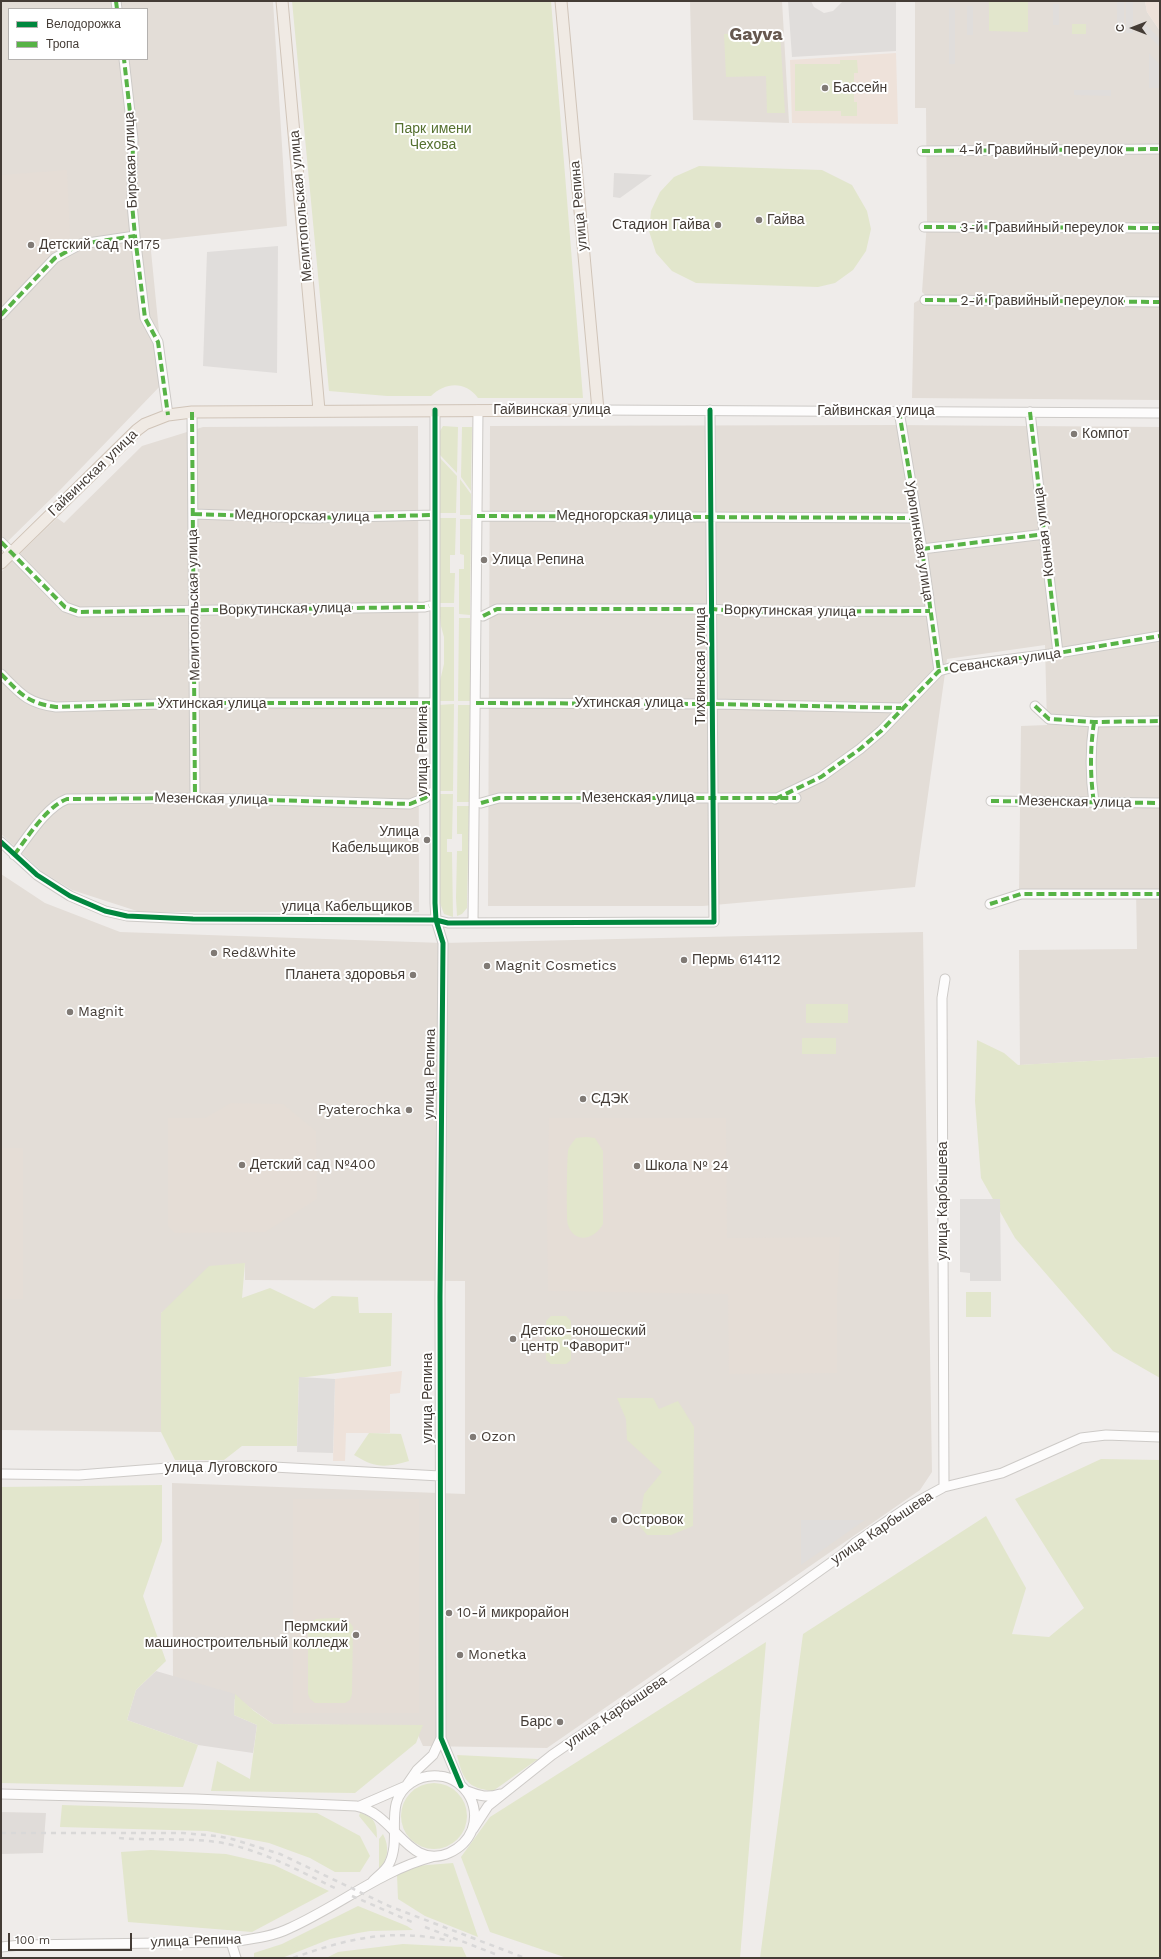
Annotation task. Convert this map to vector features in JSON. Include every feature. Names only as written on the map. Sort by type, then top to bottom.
[{"type":"main road","name":"Мелитопольская улица","points":[[282,1],[319,410]]},
{"type":"main road","name":"улица Репина","points":[[561,1],[598,410]]},
{"type":"main road","name":"Гайвинская улица","points":[[1,563],[137,430],[145,424],[168,415],[192,412],[319,410],[598,410]]},
{"type":"street","name":"Бирская улица","points":[[124,60],[133,139],[132,204],[145,318],[158,342],[168,415]]},
{"type":"street","name":"4-й Гравийный переулок","points":[[922,151],[1160,149]]},
{"type":"street","name":"3-й Гравийный переулок","points":[[924,227],[1160,228]]},
{"type":"street","points":[[1,315],[55,258],[81,244],[135,236]]},
{"type":"street","name":"2-й Гравийный переулок","points":[[925,300],[1160,302]]},
{"type":"street","name":"улица Репина","points":[[435,410],[436,920],[443,943],[440,1296],[441,1738]]},
{"type":"street","points":[[473,922],[478,410]]},
{"type":"street","name":"Гайвинская улица","points":[[598,410],[1160,413]]},
{"type":"street","name":"Тихвинская улица","points":[[710,410],[713,609],[714,922]]},
{"type":"street","name":"Урюпинская улица","points":[[899,411],[922,549],[939,671]]},
{"type":"street","name":"Мелитопольская улица","points":[[192,412],[196,703],[195,798]]},
{"type":"street","name":"Конная улица","points":[[1030,412],[1058,653]]},
{"type":"street","name":"Медногорская улица","points":[[194,514],[310,518],[435,515]]},
{"type":"street","name":"Медногорская улица","points":[[477,516],[916,518]]},
{"type":"street","points":[[922,549],[1045,534]]},
{"type":"street","name":"Воркутинская улица","points":[[1,542],[65,608],[79,612],[429,606]]},
{"type":"street","name":"Воркутинская улица","points":[[483,616],[497,609],[713,609],[744,612],[930,611]]},
{"type":"street","name":"Севанская улица","points":[[775,799],[821,777],[838,765],[880,731],[939,671],[957,666],[1058,653],[1160,636]]},
{"type":"street","name":"Ухтинская улица","points":[[1,674],[24,696],[39,704],[56,707],[196,703],[435,703]]},
{"type":"street","name":"Ухтинская улица","points":[[476,703],[713,704],[901,708]]},
{"type":"street","points":[[1035,706],[1049,719],[1094,722],[1160,721]]},
{"type":"street","points":[[1094,722],[1090,748],[1090,778],[1094,803]]},
{"type":"street","name":"Мезенская улица","points":[[14,855],[50,810],[58,802],[67,799],[195,798],[410,804],[425,798],[430,793]]},
{"type":"street","name":"Мезенская улица","points":[[481,803],[499,798],[796,798]]},
{"type":"street","name":"Мезенская улица","points":[[991,800],[1094,803],[1160,802]]},
{"type":"street","name":"улица Кабельщиков","points":[[1,842],[37,876],[70,896],[105,911],[127,916],[200,919],[436,920],[456,923],[714,922]]},
{"type":"street","points":[[990,904],[1021,894],[1160,894]]},
{"type":"street","points":[[443,943],[448,931],[456,923]]},
{"type":"street","name":"улица Карбышева","points":[[473,1828],[488,1806],[552,1755],[780,1599],[843,1554],[855,1543],[911,1506],[944,1487],[942,998],[945,978]]},
{"type":"street","points":[[944,1487],[1002,1473],[1081,1438],[1106,1435],[1160,1437]]},
{"type":"street","name":"улица Луговского","points":[[1,1474],[79,1475],[180,1466],[256,1466],[440,1476]]},
{"type":"street","points":[[373,1881],[389,1865],[396,1831],[394,1810],[398,1797],[417,1770],[432,1755],[441,1738]]},
{"type":"street","points":[[373,1881],[406,1864],[435,1856],[445,1855],[456,1850],[466,1841],[473,1828],[475,1816],[473,1804],[464,1789],[441,1738]]},
{"type":"street","points":[[1,1794],[196,1799],[360,1806],[406,1786],[418,1778],[431,1775],[445,1776],[464,1789],[490,1797],[504,1793]]},
{"type":"street","points":[[360,1806],[384,1819],[396,1831],[408,1847],[420,1854],[435,1856]]},
{"type":"street","name":"улица Репина","points":[[1,1947],[29,1945],[231,1942],[261,1938],[290,1929],[373,1881]]},
{"type":"street","points":[[231,1942],[236,1958]]},
{"type":"shaded area","points":[[1,1],[273,1],[287,226],[150,241],[164,382],[62,488],[1,548]]},
{"type":"shaded area","points":[[690,1],[782,1],[789,123],[693,120]]},
{"type":"shaded area","points":[[788,1],[811,1],[814,7],[824,13],[833,11],[843,1],[896,1],[896,51],[792,57]]},
{"type":"shaded area","points":[[915,1],[1145,1],[1147,12],[1160,31],[1160,400],[912,398],[914,303],[926,296],[922,292],[927,222],[926,108],[915,108]]},
{"type":"shaded area","points":[[1117,1],[1124,1],[1124,33],[1117,33]]},
{"type":"shaded area","points":[[1126,1],[1133,1],[1133,33],[1126,33]]},
{"type":"shaded area","points":[[1145,1],[1160,1],[1160,31],[1147,12]]},
{"type":"shaded area","points":[[1053,4],[1059,4],[1059,25],[1053,25]]},
{"type":"shaded area","points":[[967,6],[973,6],[973,35],[967,35]]},
{"type":"shaded area","points":[[949,8],[955,8],[955,64],[949,64]]},
{"type":"shaded area","points":[[1142,21],[1160,39],[1160,47],[1138,25]]},
{"type":"shaded area","points":[[896,53],[898,124],[792,123],[790,60]]},
{"type":"shaded area","points":[[1149,53],[1160,65],[1160,88],[1149,88]]},
{"type":"shaded area","points":[[1074,90],[1111,90],[1111,96],[1074,95]]},
{"type":"shaded area","name":"Детский сад №175","points":[[67,170],[70,237],[1,307],[1,175]]},
{"type":"shaded area","points":[[614,173],[652,175],[620,198],[613,197]]},
{"type":"shaded area","points":[[278,246],[277,373],[203,366],[207,252]]},
{"type":"shaded area","points":[[896,425],[1160,427],[1160,1057],[1020,1065],[1019,950],[1137,949],[1136,890],[1019,891],[1021,726],[1047,725],[1045,645],[947,659],[915,887],[703,906],[488,906],[490,426]]},
{"type":"shaded area","points":[[418,426],[419,912],[140,912],[72,890],[41,871],[1,834],[1,572],[57,518],[64,523],[142,446],[203,427]]},
{"type":"shaded area","points":[[1,874],[45,903],[120,932],[443,943],[923,932],[932,1472],[920,1490],[547,1748],[423,1746],[414,1726],[273,1724],[242,1702],[173,1678],[172,1483],[465,1494],[465,1281],[245,1280],[245,1263],[161,1313],[161,1432],[1,1430]]},
{"type":"shaded area","name":"Детский сад №400","points":[[231,1103],[283,1104],[316,1131],[317,1199],[265,1232],[175,1233],[168,1226],[168,1118],[205,1118]]},
{"type":"shaded area","name":"Школа № 24","points":[[549,1118],[726,1118],[727,1238],[840,1237],[837,1295],[837,1373],[729,1374],[728,1294],[548,1291],[547,1220]]},
{"type":"shaded area","points":[[1,1148],[23,1148],[23,1299],[1,1299]]},
{"type":"shaded area","points":[[960,1199],[1000,1199],[1001,1281],[970,1281],[970,1273],[960,1272]]},
{"type":"shaded area","points":[[402,1371],[400,1393],[390,1394],[390,1433],[346,1433],[345,1461],[333,1461],[335,1379]]},
{"type":"shaded area","points":[[299,1377],[335,1379],[333,1453],[297,1452]]},
{"type":"shaded area","name":"Пермский машиностроительный колледж","points":[[293,1499],[419,1499],[419,1713],[293,1713]]},
{"type":"shaded area","points":[[801,1520],[865,1520],[801,1565]]},
{"type":"shaded area","points":[[156,1671],[235,1694],[234,1715],[257,1725],[253,1753],[198,1745],[127,1720],[136,1690]]},
{"type":"shaded area","points":[[1,1812],[46,1813],[43,1853],[1,1854]]},
{"type":"green space","name":"Парк имени Чехова","points":[[292,1],[551,1],[583,398],[478,398],[473,392],[461,386],[455,385],[443,388],[431,396],[387,396],[329,391]]},
{"type":"green space","points":[[989,1],[1028,1],[1028,32],[989,31]]},
{"type":"green space","points":[[1072,24],[1086,24],[1086,34],[1072,34]]},
{"type":"green space","points":[[780,32],[785,113],[767,113],[766,76],[726,77],[724,34]]},
{"type":"green space","name":"Бассейн","points":[[840,60],[857,60],[858,73],[854,73],[854,102],[857,102],[857,116],[841,116],[841,111],[795,111],[795,64],[840,64]]},
{"type":"green space","name":"Гайва","points":[[699,166],[822,170],[852,185],[867,211],[871,229],[866,251],[853,270],[835,283],[818,287],[696,283],[672,271],[656,253],[649,231],[651,211],[660,192],[674,177]]},
{"type":"green space","points":[[443,426],[458,427],[457,473],[440,455],[440,431]]},
{"type":"green space","points":[[462,427],[472,427],[471,491],[461,477]]},
{"type":"green space","points":[[440,458],[457,476],[456,513],[440,513]]},
{"type":"green space","points":[[460,479],[471,494],[471,515],[460,515]]},
{"type":"green space","points":[[440,518],[456,518],[455,555],[450,555],[450,573],[455,573],[454,603],[440,603]]},
{"type":"green space","points":[[460,519],[471,519],[470,615],[459,614],[459,569],[464,569],[464,555],[460,554]]},
{"type":"green space","points":[[439,607],[454,607],[454,701],[440,701],[440,681],[444,664],[444,637]]},
{"type":"green space","points":[[459,618],[470,618],[470,701],[458,701]]},
{"type":"green space","points":[[454,704],[453,791],[440,791],[439,705]]},
{"type":"green space","points":[[458,705],[470,705],[469,802],[457,802]]},
{"type":"green space","points":[[440,794],[453,794],[452,839],[447,839],[447,852],[452,852],[453,917],[444,914],[440,903]]},
{"type":"green space","points":[[457,806],[469,806],[467,908],[462,914],[457,916],[457,851],[462,851],[462,834],[457,834]]},
{"type":"green space","points":[[806,1004],[848,1004],[848,1023],[806,1023]]},
{"type":"green space","points":[[802,1038],[836,1038],[836,1054],[802,1054]]},
{"type":"green space","points":[[977,1040],[1004,1053],[1018,1065],[1160,1057],[1160,1378],[1113,1351],[1015,1238],[981,1178],[975,1101]]},
{"type":"green space","points":[[576,1138],[595,1138],[603,1151],[603,1224],[595,1233],[585,1238],[575,1235],[568,1225],[567,1189],[569,1149]]},
{"type":"green space","points":[[245,1263],[242,1298],[270,1288],[314,1309],[332,1296],[358,1297],[359,1313],[392,1313],[391,1366],[299,1378],[297,1446],[242,1446],[224,1460],[175,1460],[161,1432],[161,1313],[209,1266]]},
{"type":"green space","points":[[966,1292],[991,1292],[991,1317],[966,1317]]},
{"type":"green space","points":[[551,1316],[566,1316],[571,1321],[571,1360],[566,1364],[551,1364],[546,1360],[546,1321]]},
{"type":"green space","points":[[617,1398],[653,1398],[659,1409],[678,1401],[694,1427],[693,1526],[671,1535],[647,1535],[639,1525],[644,1494],[662,1472],[627,1440],[626,1419]]},
{"type":"green space","points":[[369,1433],[401,1434],[409,1461],[393,1465],[380,1466],[354,1455]]},
{"type":"green space","points":[[1101,1459],[1160,1460],[1160,1958],[760,1958],[803,1634],[986,1516],[1026,1588],[1012,1634],[1049,1637],[1084,1608],[1015,1499]]},
{"type":"green space","points":[[162,1485],[162,1541],[143,1596],[166,1661],[136,1690],[127,1720],[198,1745],[183,1787],[1,1783],[1,1487]]},
{"type":"green space","points":[[316,1619],[342,1619],[346,1620],[353,1627],[352,1694],[350,1700],[345,1703],[315,1703],[310,1699],[308,1694],[308,1627],[311,1622]]},
{"type":"green space","points":[[766,1642],[740,1958],[567,1958],[490,1932],[461,1857],[490,1817]]},
{"type":"green space","points":[[235,1694],[254,1711],[273,1724],[423,1725],[416,1743],[355,1793],[211,1791],[217,1761],[250,1779],[257,1725],[234,1715]]},
{"type":"green space","points":[[457,1755],[538,1759],[493,1791],[477,1788],[464,1777]]},
{"type":"green space","points":[[427,1783],[441,1783],[453,1788],[462,1797],[467,1809],[465,1829],[458,1840],[441,1849],[427,1849],[415,1844],[406,1835],[401,1823],[401,1809],[406,1797],[415,1788]]},
{"type":"green space","points":[[62,1805],[317,1813],[360,1836],[370,1856],[360,1872],[335,1872],[310,1858],[269,1843],[207,1831],[60,1827]]},
{"type":"green space","points":[[360,1813],[372,1819],[376,1825],[377,1838],[359,1816]]},
{"type":"green space","points":[[383,1834],[387,1844],[387,1853],[379,1871],[379,1839]]},
{"type":"green space","points":[[151,1850],[226,1854],[274,1865],[329,1891],[252,1932],[128,1922],[121,1852]]},
{"type":"green space","points":[[453,1863],[478,1937],[425,1916],[398,1899],[397,1875],[415,1866]]},
{"type":"green space","points":[[358,1906],[407,1926],[413,1930],[370,1931],[358,1933],[330,1939],[282,1958],[254,1958],[254,1953],[282,1944]]},
{"type":"green space","points":[[403,1944],[462,1947],[467,1958],[326,1958],[338,1952]]},
{"type":"railway","points":[[1,1833],[183,1833],[232,1839],[280,1854],[389,1906],[525,1958]]},
{"type":"railway","points":[[119,1838],[197,1840],[223,1843],[253,1851],[268,1857],[339,1890]]},
{"type":"railway","points":[[352,1896],[412,1922]]},
{"type":"railway","points":[[425,1927],[495,1954]]},
{"type":"railway","points":[[293,1958],[333,1945],[370,1937],[409,1935],[451,1941]]},
{"type":"marked path","points":[[116,1],[117,8]]},
{"type":"marked path","points":[[1,315],[55,258],[81,244],[135,236],[132,204],[133,139],[124,60]]},
{"type":"marked path","points":[[922,151],[1160,149]]},
{"type":"marked path","points":[[924,227],[1160,228]]},
{"type":"marked path","points":[[135,236],[145,318],[158,342],[168,415]]},
{"type":"marked path","points":[[925,300],[1160,302]]},
{"type":"marked path","points":[[899,411],[922,549],[939,671]]},
{"type":"marked path","points":[[192,412],[195,798]]},
{"type":"marked path","points":[[1030,412],[1058,653]]},
{"type":"marked path","points":[[194,514],[310,518],[435,515]]},
{"type":"marked path","points":[[477,516],[916,518]]},
{"type":"marked path","points":[[922,549],[1045,534]]},
{"type":"marked path","points":[[1,542],[65,607],[79,612],[429,606]]},
{"type":"marked path","points":[[483,616],[497,609],[713,609],[744,612],[930,611]]},
{"type":"marked path","points":[[775,799],[821,777],[860,749],[881,731],[939,671],[957,666],[1058,653],[1160,636]]},
{"type":"marked path","points":[[1,674],[14,687],[31,700],[56,707],[196,703],[435,703]]},
{"type":"marked path","points":[[476,703],[713,704],[901,708]]},
{"type":"marked path","points":[[1035,706],[1049,719],[1094,722],[1160,721]]},
{"type":"marked path","points":[[1094,722],[1091,762],[1094,803]]},
{"type":"marked path","points":[[14,855],[31,831],[45,815],[59,803],[67,799],[195,798],[410,804],[425,798],[430,793]]},
{"type":"marked path","points":[[481,803],[499,798],[796,798]]},
{"type":"marked path","points":[[991,801],[1160,803]]},
{"type":"marked path","points":[[990,904],[1021,894],[1160,894]]},
{"type":"cycle path","points":[[435,410],[435,903],[436,920],[443,943],[440,1296],[441,1738],[461,1786]]},
{"type":"cycle path","points":[[1,842],[37,875],[70,896],[105,911],[127,916],[193,919],[436,920],[448,923],[714,922],[710,410]]},
{"type":"place","name":"Бассейн","points":[[825,88]]},
{"type":"place","name":"Гайва","points":[[759,220]]},
{"type":"place","name":"Стадион Гайва","points":[[718,225]]},
{"type":"place","name":"Детский сад №175","points":[[31,245]]},
{"type":"place","name":"Компот","points":[[1074,434]]},
{"type":"place","name":"Улица Репина","points":[[484,560]]},
{"type":"place","name":"Улица Кабельщиков","points":[[427,840]]},
{"type":"place","name":"Red&White","points":[[214,953]]},
{"type":"place","name":"Пермь 614112","points":[[684,960]]},
{"type":"place","name":"Magnit Cosmetics","points":[[487,966]]},
{"type":"place","name":"Планета здоровья","points":[[413,975]]},
{"type":"place","name":"Magnit","points":[[70,1012]]},
{"type":"place","name":"СДЭК","points":[[583,1099]]},
{"type":"place","name":"Pyaterochka","points":[[409,1110]]},
{"type":"place","name":"Детский сад №400","points":[[242,1165]]},
{"type":"place","name":"Школа № 24","points":[[637,1166]]},
{"type":"place","name":"Детско-юношеский центр \"Фаворит\"","points":[[513,1339]]},
{"type":"place","name":"Ozon","points":[[473,1437]]},
{"type":"place","name":"Островок","points":[[614,1520]]},
{"type":"place","name":"10-й микрорайон","points":[[449,1613]]},
{"type":"place","name":"Пермский машиностроительный колледж","points":[[356,1635]]},
{"type":"place","name":"Monetka","points":[[460,1655]]},
{"type":"place","name":"Барс","points":[[560,1722]]},
{"type":"district","name":"Gayva","points":[[756,35]]}]
